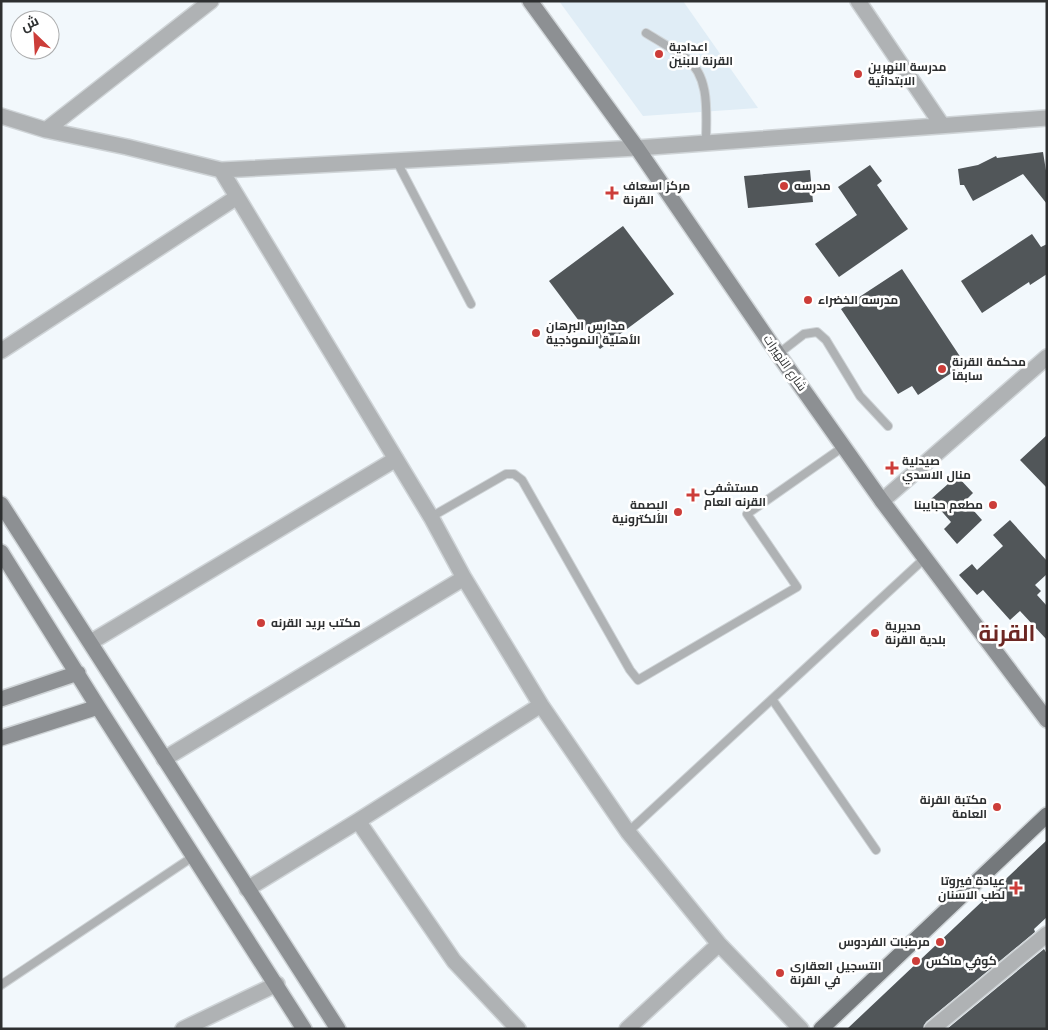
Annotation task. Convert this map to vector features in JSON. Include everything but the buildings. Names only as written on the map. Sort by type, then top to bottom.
[{"type":"main road","name":"شارع النهيرات","points":[[530,1],[637,148],[843,447],[1047,720]]},
{"type":"main road","points":[[1,504],[338,1029]]},
{"type":"main road","points":[[1,552],[304,1029]]},
{"type":"main road","points":[[1,699],[78,673]]},
{"type":"main road","points":[[1,738],[98,707]]},
{"type":"main road","points":[[821,1029],[1047,815]]},
{"type":"street","points":[[46,130],[211,1]]},
{"type":"street","points":[[863,3],[942,125]]},
{"type":"street","points":[[1,116],[46,130],[221,170],[637,148],[1047,118]]},
{"type":"street","points":[[221,170],[431,517],[464,578],[541,704],[628,832],[719,944],[801,1029]]},
{"type":"street","points":[[1,351],[237,197]]},
{"type":"street","points":[[882,501],[1047,357]]},
{"type":"street","points":[[91,642],[396,459]]},
{"type":"street","points":[[164,759],[464,578]]},
{"type":"street","points":[[247,889],[358,821],[541,704]]},
{"type":"street","points":[[358,821],[454,961],[518,1029]]},
{"type":"street","points":[[932,1029],[1046,938]]},
{"type":"street","points":[[627,1029],[719,944]]},
{"type":"street","points":[[183,1029],[277,984]]},
{"type":"lane","points":[[646,33],[688,59],[700,76],[706,99],[706,142]]},
{"type":"lane","points":[[396,160],[470,304]]},
{"type":"lane","points":[[778,354],[804,334],[817,332],[826,340],[860,396],[888,426]]},
{"type":"lane","points":[[431,517],[506,474],[514,474],[522,480],[630,670],[638,680],[796,587],[748,514],[843,447]]},
{"type":"lane","points":[[628,832],[925,558]]},
{"type":"lane","points":[[772,699],[876,850]]},
{"type":"lane","points":[[1,985],[194,856]]},
{"type":"shaded area","name":"اعدادية القرنة للبنين","points":[[559,1],[683,1],[758,108],[643,116]]},
{"type":"place","name":"اعدادية القرنة للبنين","points":[[659,54]]},
{"type":"place","name":"مدرسة النهرين الابتدائية","points":[[858,74]]},
{"type":"place","name":"مدرسه","points":[[784,186]]},
{"type":"place","name":"مركز اسعاف القرنة","points":[[612,193]]},
{"type":"place","name":"مدرسه الخضراء","points":[[808,300]]},
{"type":"place","name":"مدارس البرهان الأهلية النموذجية","points":[[536,333]]},
{"type":"place","name":"محكمة القرنة سابقاً","points":[[942,369]]},
{"type":"place","name":"صيدلية منال الاسدي","points":[[892,468]]},
{"type":"place","name":"مستشفى القرنه العام","points":[[693,495]]},
{"type":"place","name":"مطعم حبايبنا","points":[[993,505]]},
{"type":"place","name":"البصمة الألكترونية","points":[[678,512]]},
{"type":"place","name":"مكتب بريد القرنه","points":[[261,623]]},
{"type":"place","name":"مديرية بلدية القرنة","points":[[875,633]]},
{"type":"place","name":"مكتبة القرنة العامة","points":[[997,807]]},
{"type":"place","name":"عيادة فيروتا لطب الاسنان","points":[[1016,888]]},
{"type":"place","name":"مرطبات الفردوس","points":[[940,942]]},
{"type":"place","name":"كوفي ماكس","points":[[916,961]]},
{"type":"place","name":"التسجيل العقاري في القرنة","points":[[780,973]]},
{"type":"district","name":"القرنة","points":[[1007,633]]}]
